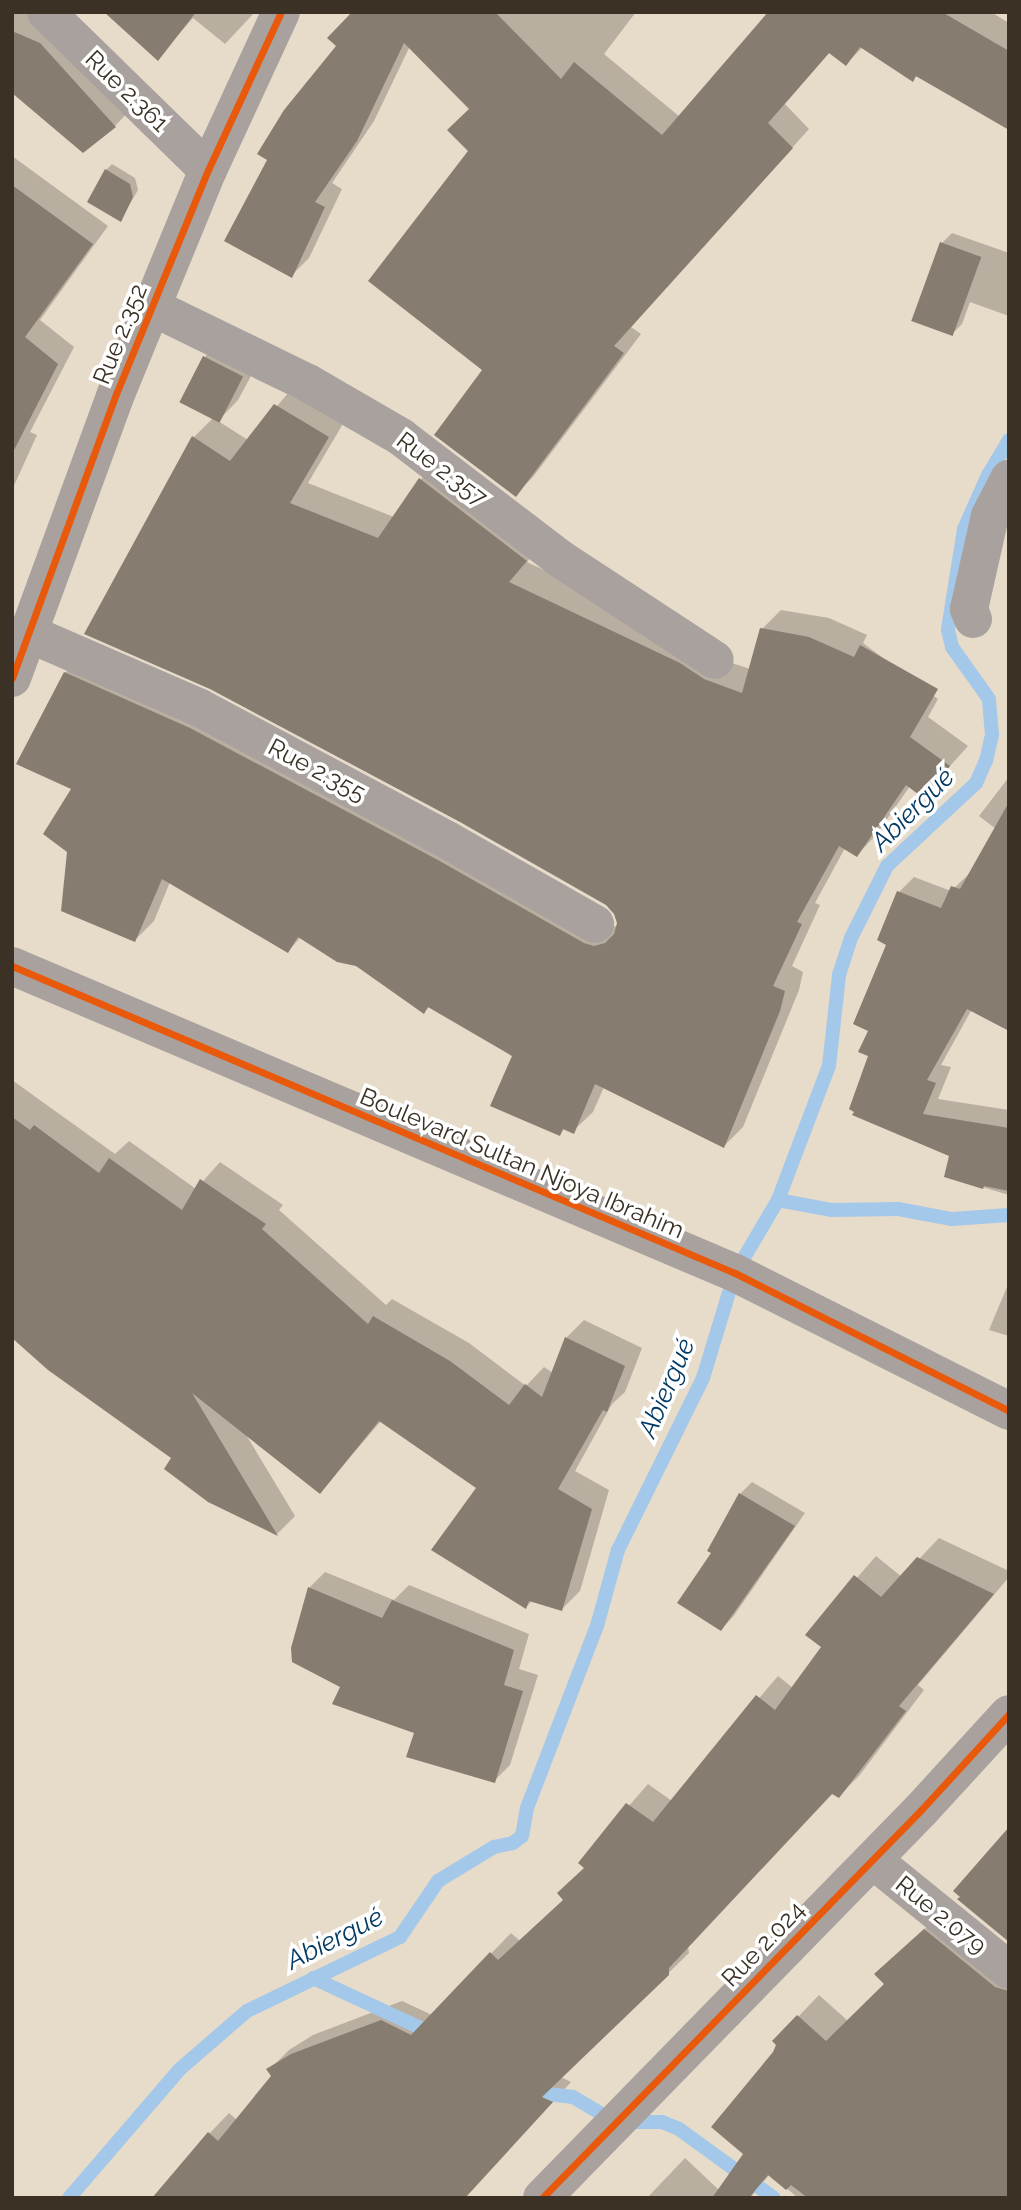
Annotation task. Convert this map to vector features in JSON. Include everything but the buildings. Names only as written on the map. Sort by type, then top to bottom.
[{"type":"street","name":"Rue 2.361","points":[[46,12],[208,170]]},
{"type":"street","name":"Rue 2.352","points":[[12,678],[78,494],[152,307],[208,170],[281,12]]},
{"type":"street","name":"Rue 2.357","points":[[152,307],[308,383],[401,437],[559,558],[715,660]]},
{"type":"street","points":[[973,619],[969,609],[990,516],[1009,479]]},
{"type":"street","name":"Rue 2.355","points":[[30,634],[200,708],[449,841],[595,924]]},
{"type":"street","name":"Boulevard Sultan Njoya Ibrahim","points":[[12,966],[734,1273],[1009,1411]]},
{"type":"street","name":"Rue 2.024","points":[[542,2198],[873,1860],[1009,1714]]},
{"type":"street","name":"Rue 2.079","points":[[873,1860],[1009,1970]]},
{"type":"waterway","name":"Abiergué","points":[[69,2198],[180,2069],[247,2011],[400,1937],[438,1881],[494,1847],[513,1843],[522,1836],[527,1808],[597,1626],[618,1550],[703,1378],[735,1273],[778,1200],[829,1066],[839,975],[851,938],[887,866],[976,783],[986,761],[992,735],[989,699],[952,647],[948,629],[964,529],[988,475],[1009,440]]},
{"type":"waterway","points":[[778,1200],[832,1210],[898,1209],[952,1219],[1009,1215]]},
{"type":"waterway","points":[[313,1978],[436,2035]]},
{"type":"waterway","points":[[532,2086],[548,2094],[573,2097],[615,2122],[662,2122],[679,2129],[774,2198]]},
{"type":"cycle path","points":[[12,678],[116,394],[208,170],[281,12]]},
{"type":"cycle path","points":[[12,966],[735,1273],[1009,1411]]},
{"type":"cycle path","points":[[542,2198],[921,1810],[1009,1714]]}]
